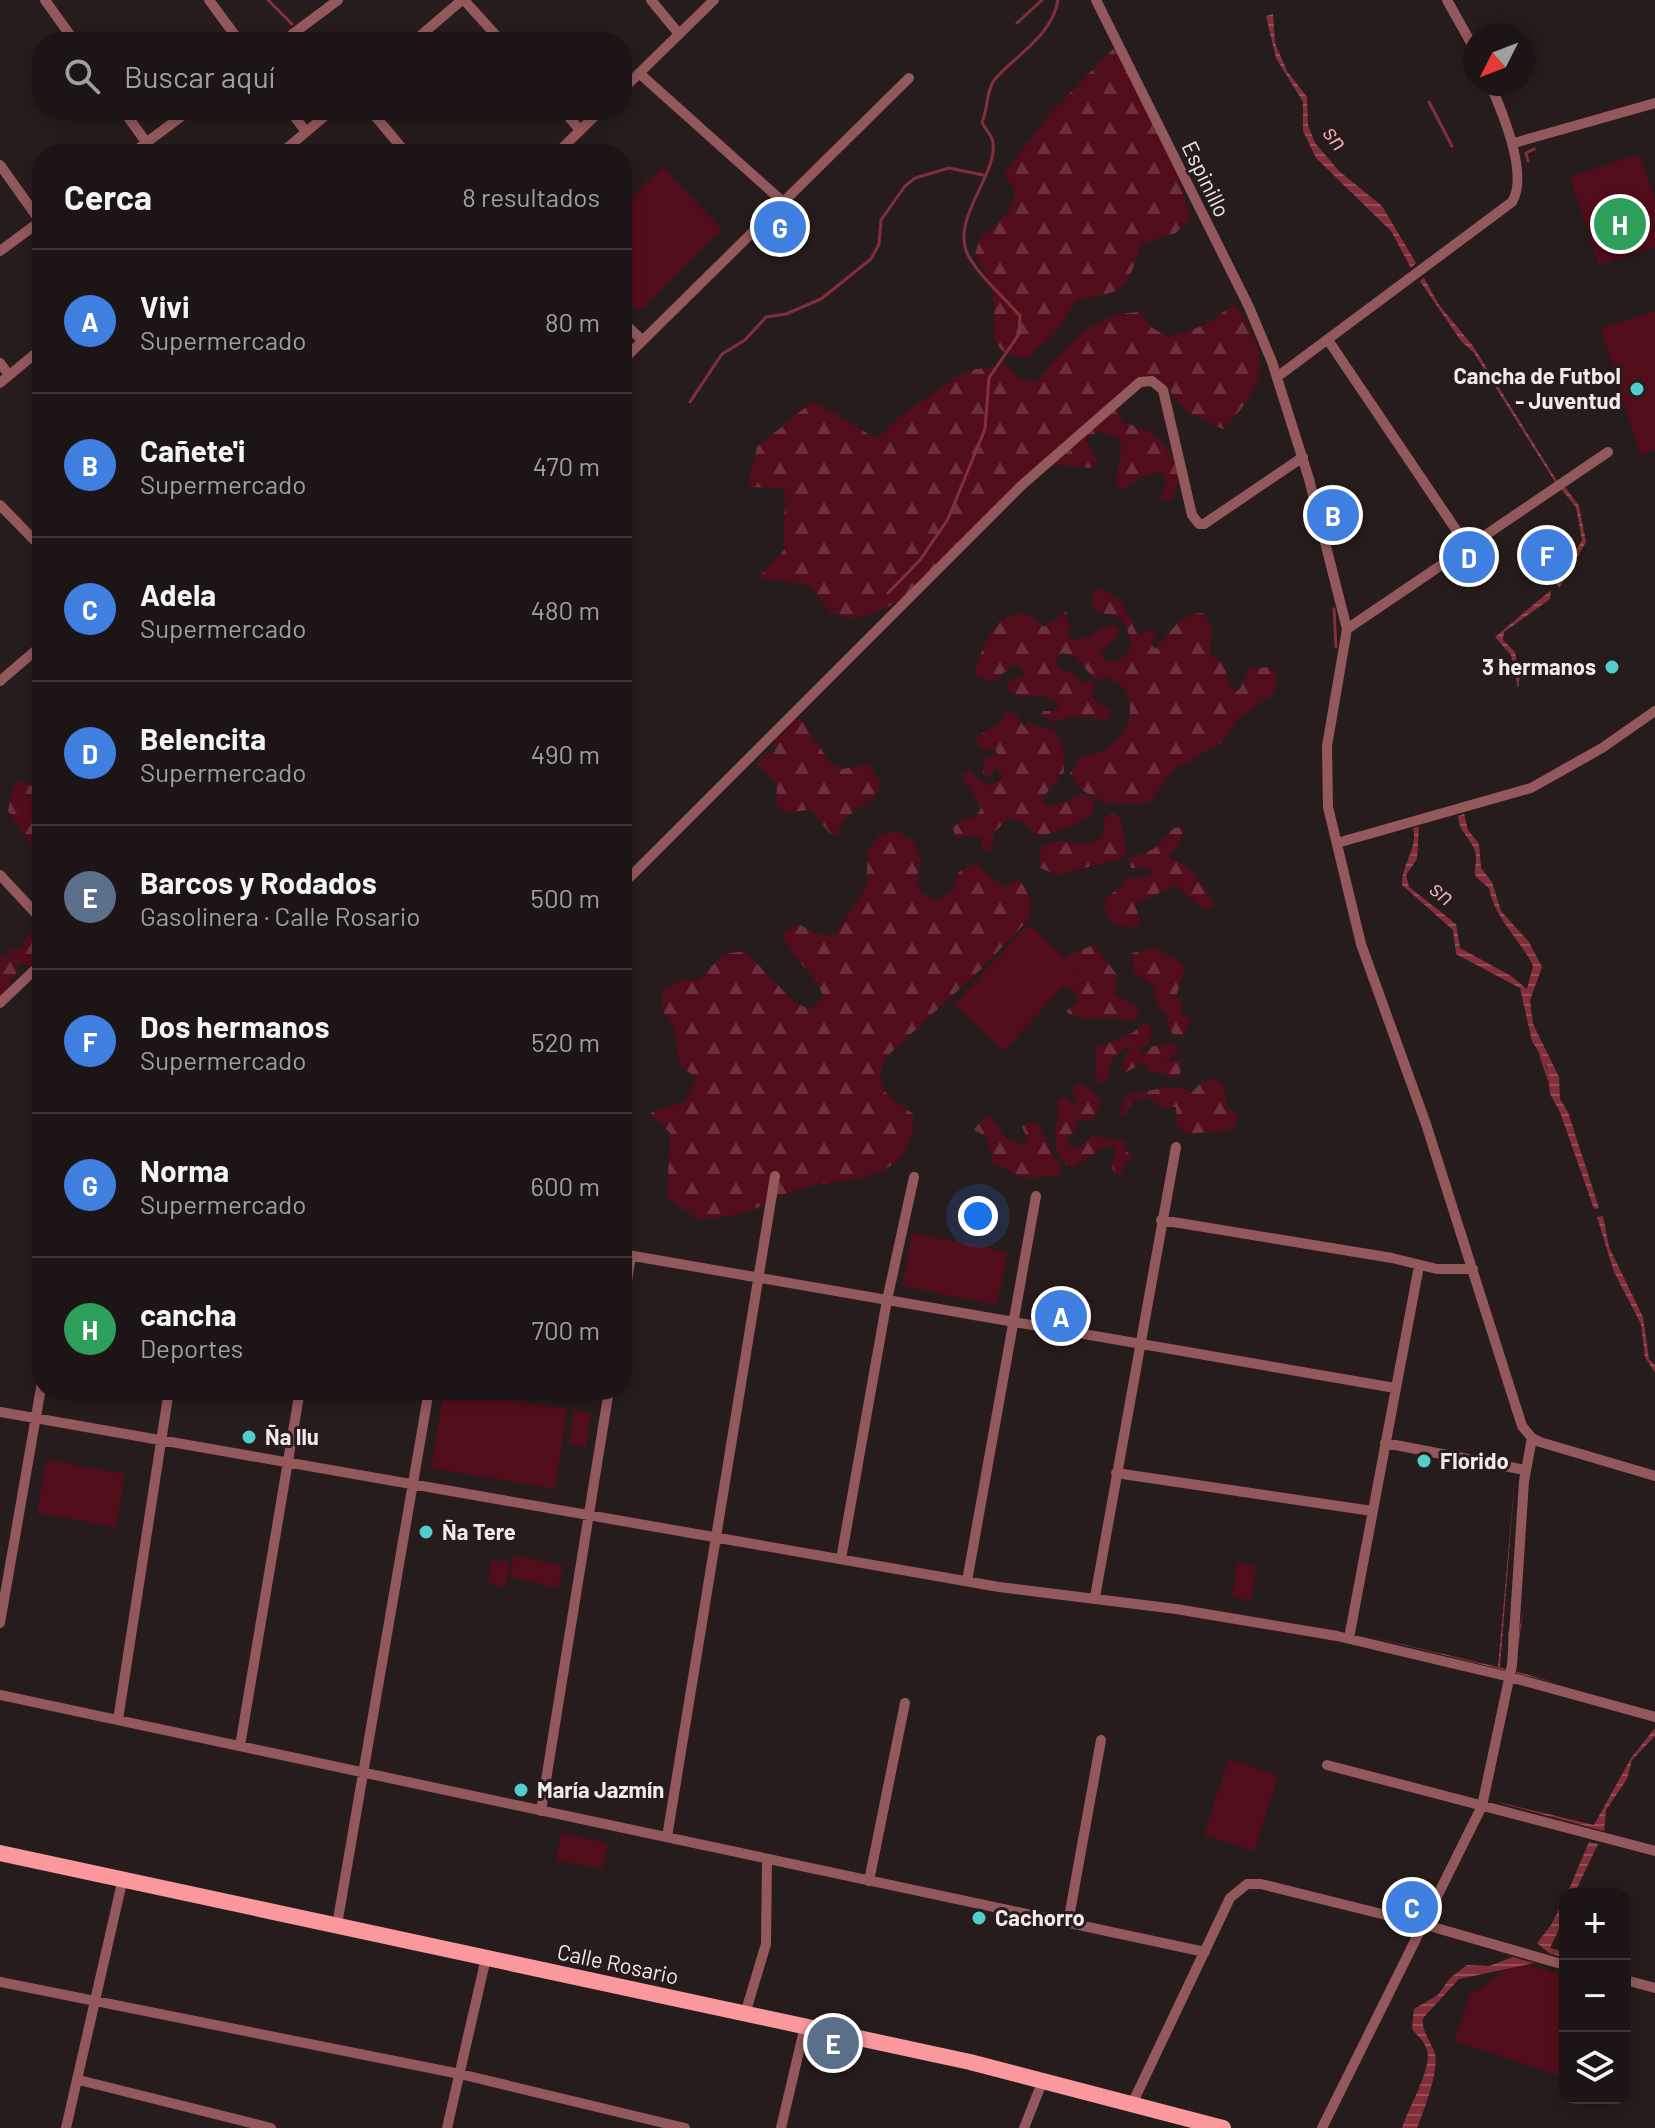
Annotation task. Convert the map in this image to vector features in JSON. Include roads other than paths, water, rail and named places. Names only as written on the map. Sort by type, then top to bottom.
[{"type":"main road","name":"Calle Rosario","points":[[0,1853],[805,2026],[1043,2080],[1223,2128]]},
{"type":"street","points":[[45,0],[68,32]]},
{"type":"street","points":[[209,0],[233,32]]},
{"type":"street","points":[[295,32],[338,0]]},
{"type":"street","points":[[425,32],[463,0],[493,32]]},
{"type":"street","points":[[651,0],[679,34]]},
{"type":"street","points":[[632,80],[714,0]]},
{"type":"street","name":"Espinillo","points":[[1096,0],[1249,307],[1277,377],[1303,457],[1347,629]]},
{"type":"street","points":[[1447,0],[1463,29]]},
{"type":"street","points":[[639,73],[782,201]]},
{"type":"street","points":[[632,350],[909,78]]},
{"type":"street","points":[[1277,377],[1512,202],[1517,188],[1514,143],[1495,96]]},
{"type":"street","points":[[1514,143],[1655,103]]},
{"type":"street","points":[[130,120],[146,142]]},
{"type":"street","points":[[144,144],[176,120]]},
{"type":"street","points":[[297,120],[306,132]]},
{"type":"street","points":[[292,144],[320,120]]},
{"type":"street","points":[[378,120],[399,144]]},
{"type":"street","points":[[572,120],[580,130]]},
{"type":"street","points":[[566,144],[590,120]]},
{"type":"street","points":[[0,165],[32,208]]},
{"type":"street","points":[[0,251],[32,227]]},
{"type":"street","points":[[632,330],[642,340]]},
{"type":"street","points":[[1328,340],[1467,546]]},
{"type":"street","points":[[0,383],[32,356]]},
{"type":"street","points":[[0,363],[9,375]]},
{"type":"street","points":[[632,875],[1022,485],[1140,382],[1152,381],[1163,390],[1192,515],[1199,524],[1204,524],[1303,457]]},
{"type":"street","points":[[1608,452],[1467,546],[1411,589],[1347,629],[1324,771],[1361,944],[1473,1269],[1522,1426],[1532,1438],[1655,1476]]},
{"type":"street","points":[[0,505],[32,538]]},
{"type":"street","points":[[0,681],[32,654]]},
{"type":"street","points":[[1337,843],[1531,788],[1655,711]]},
{"type":"street","points":[[0,875],[32,909]]},
{"type":"street","points":[[0,1003],[32,973]]},
{"type":"street","points":[[1095,1597],[1176,1147]]},
{"type":"street","points":[[667,1837],[775,1176]]},
{"type":"street","points":[[841,1559],[887,1300],[914,1177]]},
{"type":"street","points":[[967,1581],[1036,1196]]},
{"type":"street","points":[[1161,1220],[1392,1258],[1454,1272],[1473,1269]]},
{"type":"street","points":[[632,1256],[1395,1388]]},
{"type":"street","points":[[1349,1638],[1419,1266]]},
{"type":"street","points":[[0,1623],[39,1400]]},
{"type":"street","points":[[118,1720],[167,1400]]},
{"type":"street","points":[[240,1746],[298,1400]]},
{"type":"street","points":[[337,1925],[427,1400]]},
{"type":"street","points":[[541,1811],[607,1400]]},
{"type":"street","points":[[0,1412],[967,1581],[1095,1597],[1349,1638],[1510,1677],[1655,1717]]},
{"type":"street","points":[[1322,2128],[1352,2062],[1426,1925],[1482,1806],[1510,1677],[1525,1470],[1532,1438]]},
{"type":"street","points":[[1385,1443],[1525,1470]]},
{"type":"street","points":[[1116,1473],[1372,1511]]},
{"type":"street","points":[[0,1695],[1205,1952]]},
{"type":"street","points":[[869,1881],[905,1703]]},
{"type":"street","points":[[1068,1923],[1101,1740]]},
{"type":"street","points":[[1327,1765],[1655,1851]]},
{"type":"street","points":[[745,2014],[766,1944],[767,1859]]},
{"type":"street","points":[[66,2128],[123,1878]]},
{"type":"street","points":[[1132,2104],[1230,1898],[1239,1889],[1254,1883],[1426,1925],[1559,1963]]},
{"type":"street","points":[[447,2128],[486,1958]]},
{"type":"street","points":[[0,1982],[460,2074],[685,2128]]},
{"type":"street","points":[[1631,1982],[1655,1988]]},
{"type":"street","points":[[781,2128],[805,2026]]},
{"type":"street","points":[[79,2080],[271,2128]]},
{"type":"street","points":[[1024,2128],[1043,2080]]},
{"type":"waterway","points":[[268,0],[292,24]]},
{"type":"waterway","points":[[1017,23],[1042,0]]},
{"type":"waterway","points":[[888,593],[920,560],[948,519],[985,429],[989,378],[1019,334],[1020,316],[985,279],[968,255],[964,241],[965,227],[992,156],[993,143],[982,122],[992,84],[1049,24],[1058,0]]},
{"type":"waterway","points":[[1429,102],[1452,146]]},
{"type":"waterway","name":"sn","points":[[1528,161],[1526,153],[1534,149]]},
{"type":"waterway","points":[[690,402],[722,354],[745,340],[766,317],[786,314],[821,299],[871,259],[879,244],[881,220],[905,186],[915,178],[949,168],[983,175]]},
{"type":"waterway","points":[[1334,609],[1336,647]]},
{"type":"waterway","points":[[1541,1056],[1549,1079]]},
{"type":"place","name":"cancha","points":[[1620,224]]},
{"type":"place","name":"Norma","points":[[780,227]]},
{"type":"place","name":"Cancha de Futbol - Juventud","points":[[1637,389]]},
{"type":"place","name":"Cañete'i","points":[[1333,515]]},
{"type":"place","name":"Dos hermanos","points":[[1547,555]]},
{"type":"place","name":"Belencita","points":[[1469,557]]},
{"type":"place","name":"3 hermanos","points":[[1612,667]]},
{"type":"place","name":"Vivi","points":[[1061,1316]]},
{"type":"place","name":"Ña Ilu","points":[[249,1437]]},
{"type":"place","name":"Florido","points":[[1424,1461]]},
{"type":"place","name":"Ña Tere","points":[[426,1532]]},
{"type":"place","name":"María Jazmín","points":[[521,1790]]},
{"type":"place","name":"Adela","points":[[1412,1907]]},
{"type":"place","name":"Cachorro","points":[[979,1918]]},
{"type":"place","name":"Barcos y Rodados","points":[[833,2043]]}]
